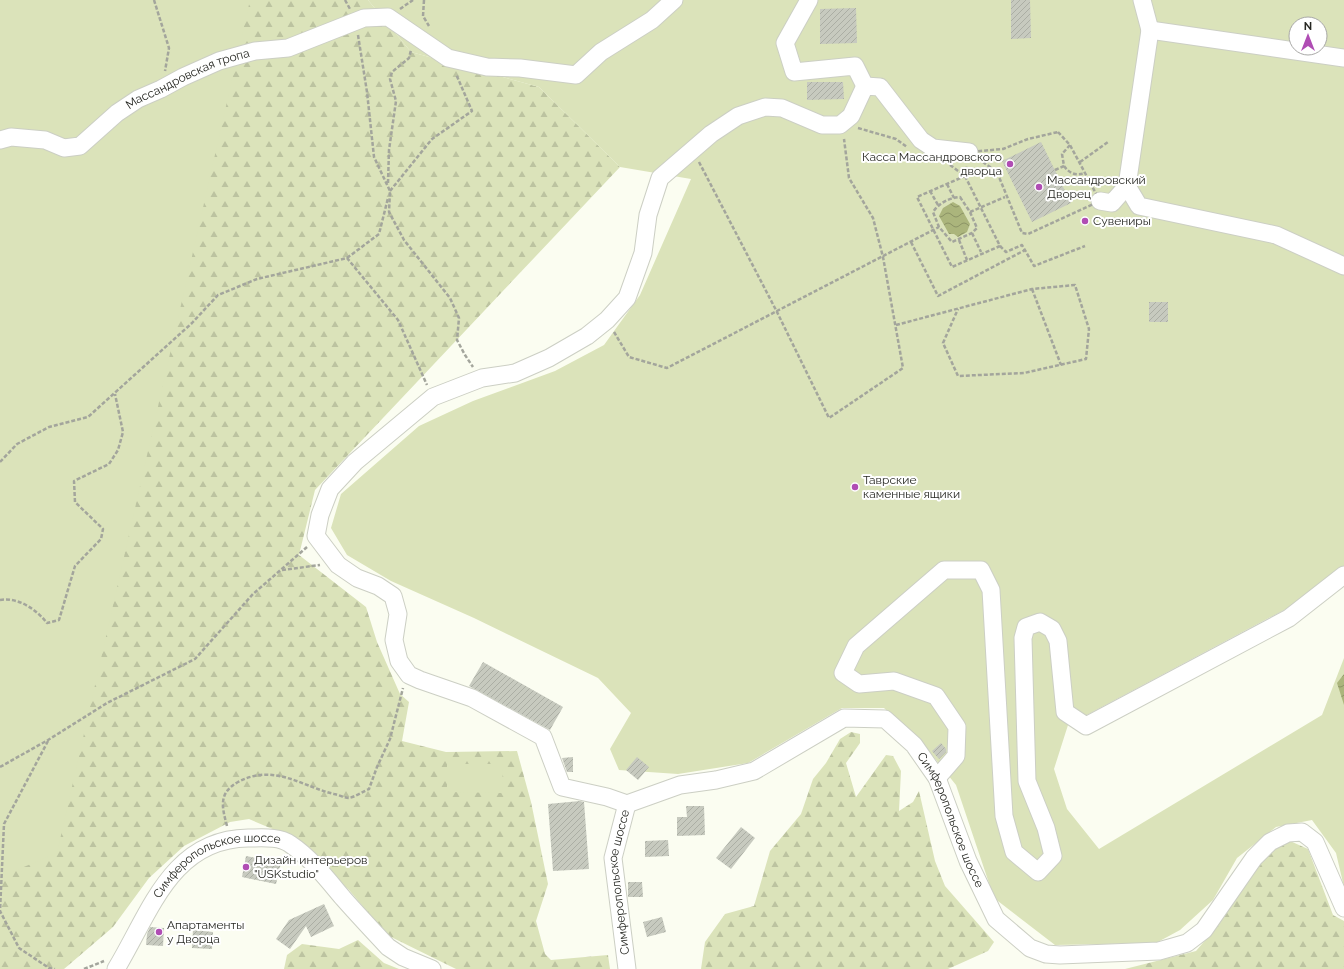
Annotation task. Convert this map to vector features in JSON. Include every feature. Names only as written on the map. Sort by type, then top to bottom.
[{"type":"street","points":[[412,34],[448,58],[487,67],[520,68],[576,75],[601,52],[652,20],[674,0]]},
{"type":"street","points":[[809,0],[785,43],[794,72],[855,66],[866,86]]},
{"type":"street","points":[[1100,201],[1112,203],[1127,186],[1150,30],[1142,0]]},
{"type":"street","name":"Массандровская тропа","points":[[0,140],[11,137],[45,140],[64,148],[80,146],[117,113],[138,99],[183,77],[219,61],[255,51],[288,48],[364,18],[388,17],[412,34]]},
{"type":"street","points":[[1150,30],[1344,58]]},
{"type":"street","points":[[627,804],[607,797],[562,787],[543,737],[472,698],[409,675],[399,661],[394,640],[398,614],[393,596],[378,586],[357,578],[338,565],[316,536],[320,515],[330,489],[355,462],[433,397],[482,378],[515,373],[549,358],[587,336],[607,320],[627,298],[644,253],[648,215],[660,178],[710,134],[738,116],[766,107],[782,108],[822,125],[840,125],[851,116],[866,86]]},
{"type":"street","points":[[866,86],[880,88],[922,140],[933,148],[969,152]]},
{"type":"street","points":[[1127,186],[1139,206],[1276,235],[1344,266]]},
{"type":"street","points":[[937,778],[956,756],[957,727],[936,696],[894,681],[859,684],[844,673],[856,646],[944,570],[981,570],[991,590],[1004,816],[1014,852],[1038,872],[1053,856],[1046,828],[1027,781],[1023,638],[1026,627],[1040,622],[1052,629],[1058,640],[1065,712],[1086,726],[1289,618],[1344,575]]},
{"type":"street","name":"Симферопольское шоссе","points":[[627,969],[613,858],[627,804],[680,785],[716,780],[754,771],[844,718],[885,719],[914,746],[937,778],[968,861],[996,919],[1030,948],[1046,954],[1060,955],[1159,951],[1187,943],[1204,930],[1254,858],[1270,842],[1288,833],[1302,832],[1315,842],[1344,908]]},
{"type":"street","name":"Симферопольское шоссе","points":[[116,969],[164,885],[175,870],[192,854],[210,845],[230,838],[266,838],[288,843],[312,862],[388,947],[403,957],[432,969]]},
{"type":"path","points":[[154,0],[170,48],[161,89]]},
{"type":"path","points":[[345,0],[358,35],[367,92],[374,157],[390,190],[389,212],[404,240],[450,298],[459,318],[457,340],[465,356],[482,378]]},
{"type":"path","points":[[424,0],[423,16],[430,28]]},
{"type":"path","points":[[388,186],[389,150],[396,101],[390,79],[392,72],[409,58],[412,44],[412,34]]},
{"type":"path","points":[[0,462],[17,444],[49,427],[88,417],[192,323],[218,295],[257,279],[347,258],[379,234],[390,190],[432,139],[472,110],[460,80],[448,58]]},
{"type":"path","points":[[692,150],[777,312],[828,418],[904,368],[883,257],[873,218],[849,178],[846,148],[840,125],[863,128],[896,139],[908,149]]},
{"type":"path","points":[[1058,132],[1070,145],[1100,201],[1028,234],[1022,233],[997,172],[969,152],[992,152],[1028,139],[1058,132]]},
{"type":"path","points":[[1080,162],[1108,142]]},
{"type":"path","points":[[1070,145],[1062,154],[1064,166],[1072,174],[1079,175],[1086,173]]},
{"type":"path","points":[[948,164],[965,176],[1000,246],[1006,252],[1022,245],[1034,266],[1086,246]]},
{"type":"path","points":[[1055,170],[1064,166]]},
{"type":"path","points":[[965,176],[930,190],[917,197],[952,267],[981,252],[1000,246]]},
{"type":"path","points":[[947,184],[954,198]]},
{"type":"path","points":[[930,190],[938,206]]},
{"type":"path","points":[[970,212],[1006,196]]},
{"type":"path","points":[[960,197],[970,212],[977,228],[972,233],[952,242],[939,227],[933,212],[938,206],[954,198],[960,197]]},
{"type":"path","points":[[607,320],[629,357],[666,368],[939,227]]},
{"type":"path","points":[[972,233],[981,252]]},
{"type":"path","points":[[959,240],[967,260]]},
{"type":"path","points":[[911,242],[938,296],[1025,250]]},
{"type":"path","points":[[347,258],[398,320],[433,397]]},
{"type":"path","points":[[896,325],[1032,289],[1075,285],[1089,329],[1086,359],[1024,373],[958,376],[943,343],[958,309]]},
{"type":"path","points":[[1032,289],[1061,365]]},
{"type":"path","points":[[0,600],[11,598],[39,612],[47,623],[59,620],[74,566],[101,539],[103,529],[74,502],[74,481],[109,464],[118,450],[123,432],[114,394]]},
{"type":"path","points":[[0,766],[48,740],[107,703],[195,659],[253,594],[304,551],[316,536]]},
{"type":"path","points":[[281,570],[311,565],[338,565]]},
{"type":"path","points":[[230,838],[223,811],[224,795],[230,786],[245,778],[260,774],[295,779],[327,792],[350,798],[369,789],[390,739],[400,694],[409,675]]},
{"type":"path","points":[[48,740],[4,824],[0,912],[19,948],[49,968],[55,969]]},
{"type":"green space","points":[[0,0],[368,0],[411,52],[539,87],[620,167],[315,490],[299,555],[366,607],[377,642],[400,694],[409,702],[402,741],[446,752],[517,751],[531,802],[548,884],[536,921],[545,954],[551,960],[608,955],[610,969],[456,969],[387,935],[349,890],[289,836],[249,819],[230,822],[184,846],[149,878],[113,927],[64,969],[0,969]]},
{"type":"green space","points":[[0,0],[250,0],[57,853],[0,877]]},
{"type":"green space","points":[[368,0],[1344,0],[1344,574],[1314,594],[1068,725],[1054,769],[1067,809],[1099,849],[1322,715],[1344,658],[1344,887],[1336,853],[1312,820],[1276,827],[1237,858],[1213,900],[1180,930],[1156,943],[1055,945],[994,898],[956,785],[928,750],[884,708],[842,708],[748,763],[678,774],[619,770],[610,749],[631,713],[598,678],[474,618],[391,581],[347,555],[331,528],[341,494],[419,426],[473,401],[555,371],[604,345],[640,295],[691,179],[620,167],[539,87],[411,52]]},
{"type":"green space","points":[[851,732],[860,734],[860,743],[846,763],[856,797],[886,755],[893,756],[901,771],[899,811],[913,802],[919,791],[935,861],[945,886],[994,942],[988,951],[948,969],[701,969],[705,942],[725,914],[754,906],[770,851],[801,814],[813,779],[826,763],[840,739]]},
{"type":"green space","points":[[447,764],[503,764],[502,793],[447,792]]},
{"type":"green space","points":[[1290,841],[1308,849],[1333,915],[1344,921],[1344,969],[1125,969],[1196,951],[1220,923],[1259,858],[1278,844]]},
{"type":"green space","points":[[358,940],[384,963],[399,969],[284,969],[287,955],[302,944],[339,949]]},
{"type":"water","points":[[953,202],[960,206],[970,224],[967,232],[958,237],[954,234],[949,234],[939,216],[943,208]]},
{"type":"water","points":[[1344,674],[1344,705],[1337,683]]},
{"type":"building","points":[[1011,0],[1030,0],[1031,38],[1011,39]]},
{"type":"building","points":[[856,8],[857,43],[820,44],[820,9]]},
{"type":"building","points":[[807,82],[843,82],[844,99],[807,100]]},
{"type":"building","name":"Массандровский Дворец","points":[[1041,142],[1071,203],[1032,222],[1002,161]]},
{"type":"building","points":[[1149,302],[1168,302],[1168,322],[1149,322]]},
{"type":"building","points":[[483,662],[563,707],[550,730],[469,686]]},
{"type":"building","points":[[941,743],[946,749],[946,752],[939,759],[932,751]]},
{"type":"building","points":[[573,757],[573,772],[567,772],[562,758]]},
{"type":"building","points":[[637,757],[649,767],[638,780],[626,770]]},
{"type":"building","points":[[580,801],[584,802],[589,869],[553,871],[548,804]]},
{"type":"building","points":[[686,806],[704,806],[705,835],[677,836],[677,817],[687,817]]},
{"type":"building","points":[[741,827],[755,838],[731,869],[716,858]]},
{"type":"building","points":[[668,840],[669,856],[645,857],[645,841]]},
{"type":"building","points":[[246,856],[281,863],[276,884],[242,877]]},
{"type":"building","points":[[628,882],[642,882],[643,897],[628,897]]},
{"type":"building","points":[[324,904],[334,926],[311,937],[306,926],[290,949],[276,939],[289,920]]},
{"type":"building","points":[[662,917],[666,932],[647,937],[643,922]]},
{"type":"building","points":[[150,927],[164,928],[163,946],[146,945],[147,934]]},
{"type":"building","points":[[193,930],[213,932],[212,949],[192,948]]},
{"type":"place","name":"Касса Массандровского дворца","points":[[1010,164]]},
{"type":"place","name":"Массандровский Дворец","points":[[1039,187]]},
{"type":"place","name":"Сувениры","points":[[1085,221]]},
{"type":"place","name":"Таврские каменные ящики","points":[[855,487]]},
{"type":"place","name":"Дизайн интерьеров \"USKstudio\"","points":[[246,867]]},
{"type":"place","name":"Апартаменты у Дворца","points":[[159,932]]}]
